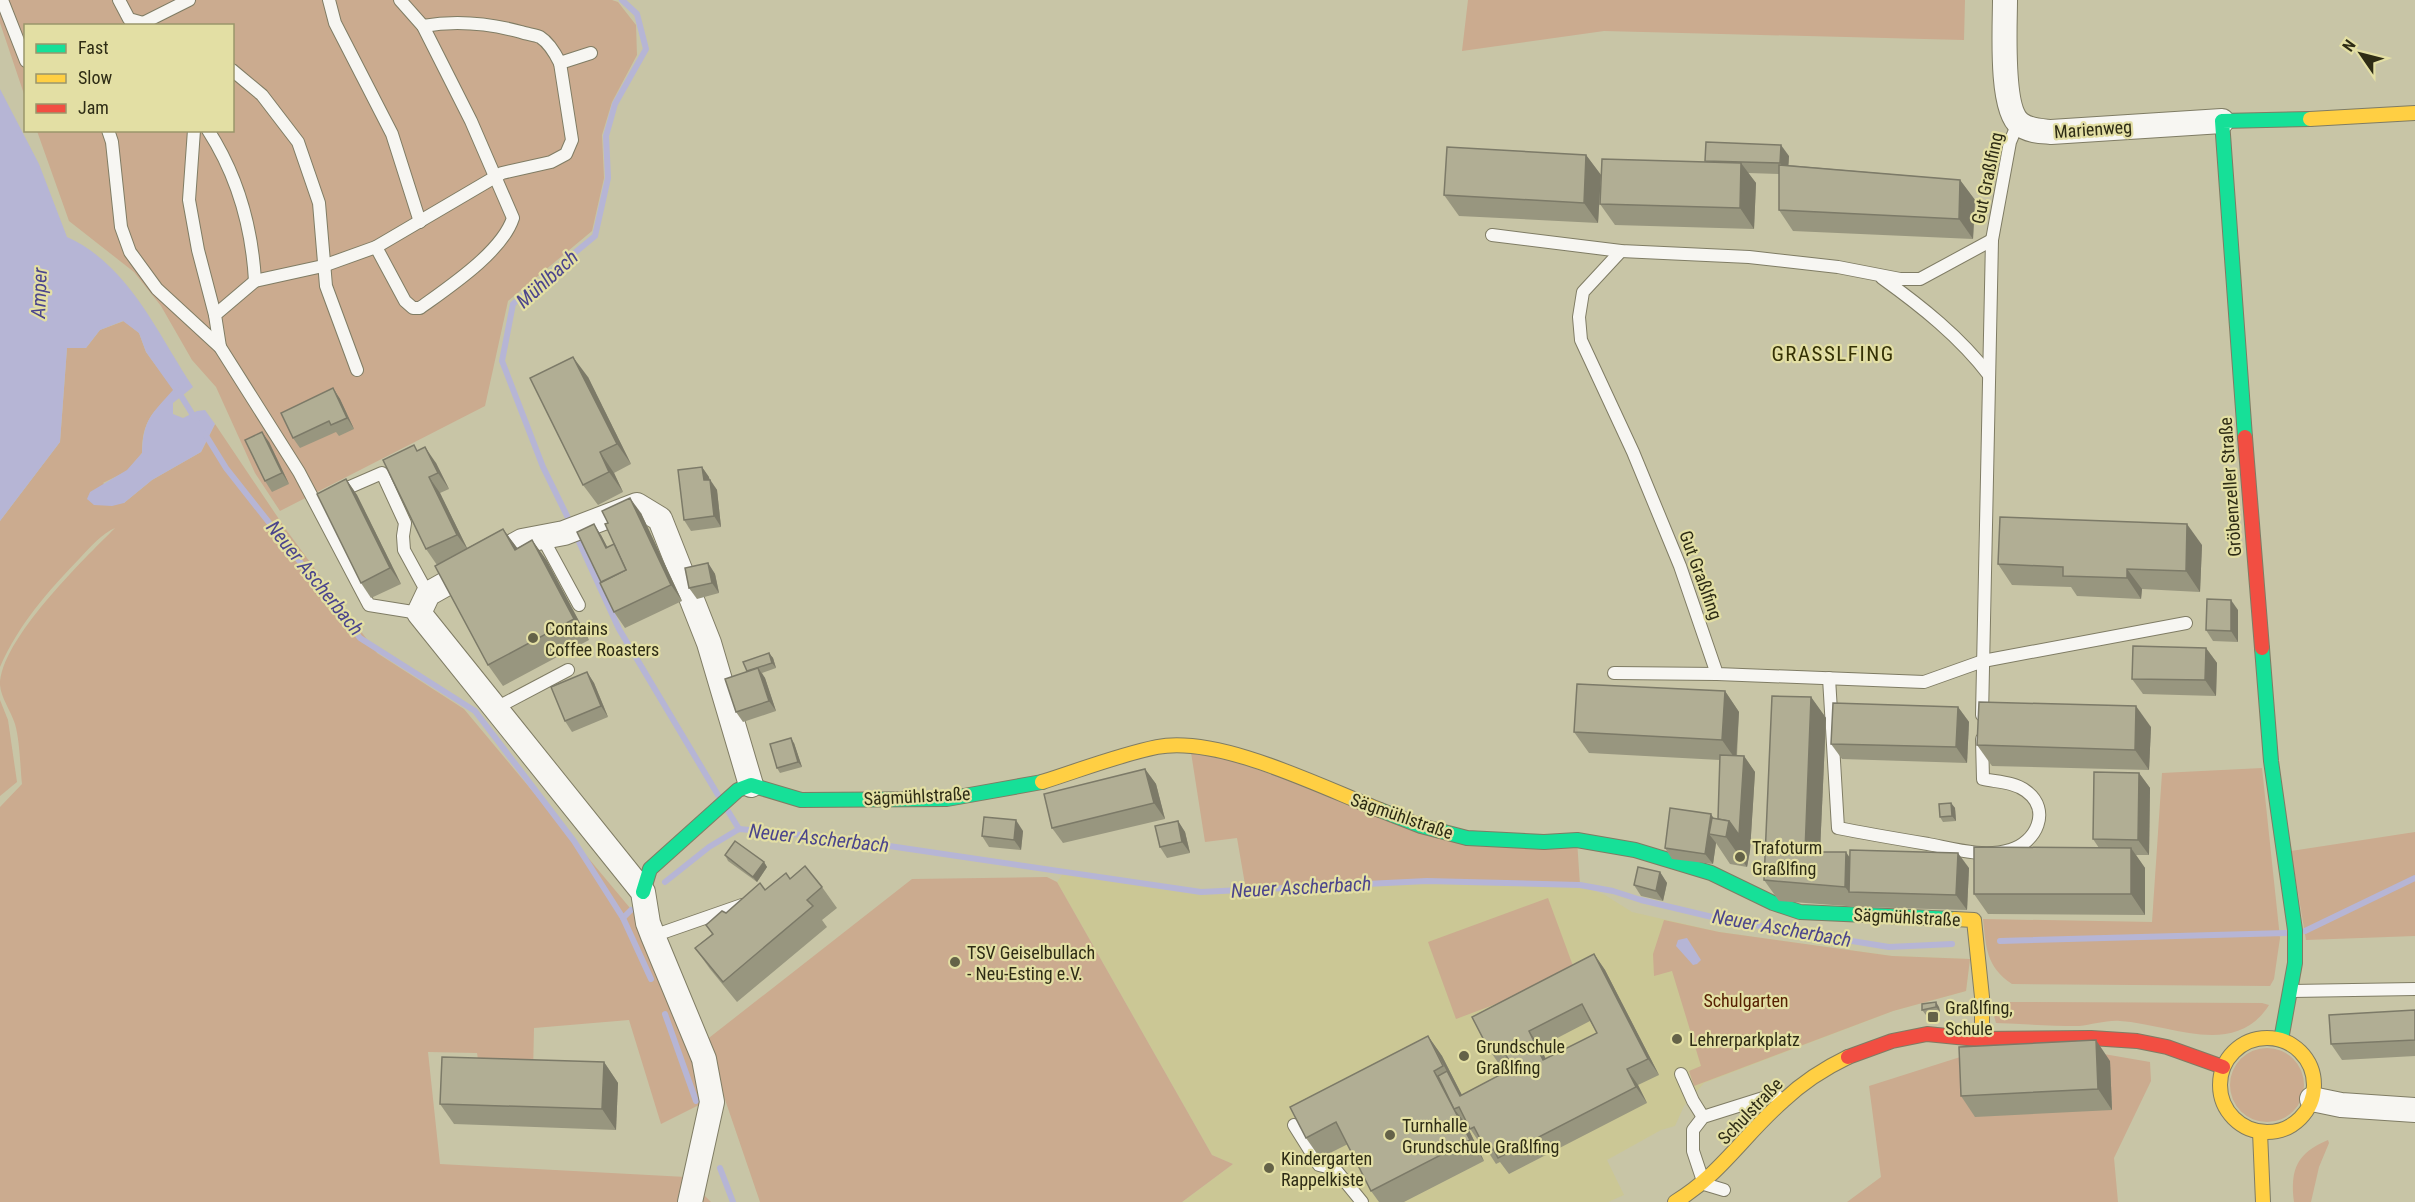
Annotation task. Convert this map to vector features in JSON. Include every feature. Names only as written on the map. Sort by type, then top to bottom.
[{"type":"street","points":[[2005,0],[2007,100],[2018,123]]},
{"type":"street","points":[[2223,122],[2355,118],[2415,113]]},
{"type":"street","name":"Marienweg","points":[[2018,123],[2034,131],[2051,132],[2223,122]]},
{"type":"street","name":"Gröbenzeller Straße","points":[[2223,122],[2255,576],[2271,761],[2285,855],[2295,949],[2281,1040]]},
{"type":"street","points":[[643,892],[496,708],[424,603],[522,541],[562,532],[637,505],[660,519],[709,643],[745,788],[650,869],[643,892],[648,923],[704,1059],[712,1102],[690,1202]]},
{"type":"street","name":"Sägmühlstraße","points":[[745,788],[801,801],[946,799],[1041,782],[1158,747],[1201,746],[1248,758],[1421,826],[1467,838],[1544,842],[1577,840],[1635,850],[1711,873],[1773,903],[1800,912],[1974,919],[1982,997],[1982,1039]]},
{"type":"street","name":"Schulstraße","points":[[1675,1202],[1704,1184],[1733,1156],[1778,1104],[1798,1087],[1838,1062],[1881,1045],[1929,1033],[1962,1039],[2110,1038],[2160,1045],[2223,1067]]},
{"type":"street","name":"Schulstraße","points":[[1934,1051],[1962,1039]]},
{"type":"street","points":[[2257,1039],[2281,1040],[2294,1047],[2305,1057],[2312,1070],[2314,1084],[2312,1099],[2306,1111],[2297,1121],[2273,1132],[2260,1132],[2247,1128],[2235,1120],[2227,1109],[2221,1096],[2220,1083],[2223,1067],[2236,1049],[2246,1043],[2257,1039]]},
{"type":"street","points":[[2312,1099],[2341,1105],[2415,1110]]},
{"type":"street","points":[[2260,1132],[2263,1202]]},
{"type":"street","points":[[1707,1202],[1728,1186]]},
{"type":"lane","points":[[2,0],[24,56]]},
{"type":"lane","points":[[119,0],[129,19],[144,24],[189,0]]},
{"type":"lane","points":[[329,0],[335,23],[392,134],[420,222]]},
{"type":"lane","points":[[376,248],[405,301],[413,308],[420,308],[458,281],[504,238],[513,218],[471,122],[423,26],[400,0]]},
{"type":"lane","points":[[215,315],[255,281],[323,266],[376,248],[502,172],[551,162],[566,154],[572,140],[560,63],[540,38],[485,24],[449,22],[423,26]]},
{"type":"lane","points":[[560,63],[591,53]]},
{"type":"lane","points":[[234,72],[262,95],[298,142],[319,203],[326,286],[357,370]]},
{"type":"lane","name":"Gut Graßlfing","points":[[1829,678],[1838,828],[1977,859],[2010,850],[2027,842],[2038,828],[2040,814],[2037,802],[2027,792],[2015,785],[1983,779],[1983,661],[1992,240],[2010,142],[2018,123]]},
{"type":"lane","points":[[109,132],[112,142],[122,227],[130,252],[157,289],[220,347],[315,502],[369,604],[424,603],[404,550],[405,523],[382,473],[315,502]]},
{"type":"lane","points":[[194,132],[189,200],[220,347]]},
{"type":"lane","points":[[209,132],[237,190],[248,225],[255,281]]},
{"type":"lane","name":"Gut Graßlfing","points":[[1492,235],[1621,251],[1749,257],[1838,267],[1900,279],[1920,279],[1992,240]]},
{"type":"lane","name":"Gut Graßlfing","points":[[1621,251],[1583,292],[1579,317],[1581,340],[1633,452],[1680,566],[1717,674]]},
{"type":"lane","points":[[1878,276],[1934,319],[1973,353],[1989,375]]},
{"type":"lane","points":[[562,532],[579,605]]},
{"type":"lane","points":[[1614,673],[1717,674],[1924,682],[1983,661],[2186,623]]},
{"type":"lane","points":[[496,708],[568,670]]},
{"type":"lane","points":[[653,936],[759,900]]},
{"type":"lane","points":[[2290,991],[2415,989]]},
{"type":"lane","points":[[1681,1074],[1693,1101],[1704,1118]]},
{"type":"lane","points":[[1728,1186],[1704,1184],[1693,1151],[1693,1130],[1704,1118],[1798,1087]]},
{"type":"lane","points":[[1294,1125],[1319,1165],[1335,1169],[1362,1202]]},
{"type":"shaded area","name":"Grundschule Graßlfing","points":[[1064,872],[1201,892],[1427,881],[1580,885],[1605,895],[1632,912],[1719,932],[1892,956],[1970,959],[1966,991],[1893,1011],[1704,1083],[1684,1106],[1675,1126],[1661,1130],[1607,1160],[1624,1195],[1608,1202],[1182,1202],[1233,1164],[1212,1155],[1057,882]]},
{"type":"green space","points":[[0,0],[612,0],[618,2],[636,25],[637,55],[612,102],[602,135],[604,178],[592,231],[508,301],[485,406],[280,511],[255,473],[216,387],[192,360],[161,306],[134,272],[69,221],[37,132],[234,132],[234,24],[24,24],[24,94],[0,23]]},
{"type":"green space","points":[[1468,0],[1965,0],[1964,40],[1604,31],[1462,51]]},
{"type":"green space","points":[[124,321],[139,333],[146,352],[174,390],[150,418],[144,432],[142,453],[127,471],[103,483],[124,503],[152,480],[201,452],[215,424],[287,531],[377,653],[464,709],[640,920],[707,1101],[661,1124],[629,1020],[534,1028],[533,1073],[479,1066],[477,1053],[428,1052],[440,1164],[686,1177],[711,1202],[0,1202],[0,807],[22,784],[17,731],[0,685],[4,667],[28,624],[65,579],[115,528],[92,545],[46,596],[25,622],[0,667],[0,521],[60,442],[67,348],[86,348],[100,330]]},
{"type":"green space","points":[[0,700],[8,720],[17,782],[0,796]]},
{"type":"green space","points":[[1190,746],[1421,826],[1577,840],[1580,885],[1427,881],[1246,890],[1237,838],[1205,842]]},
{"type":"green space","points":[[2262,768],[2280,938],[2274,979],[2270,986],[2012,984],[1997,971],[1989,956],[1983,919],[2152,922],[2162,773]]},
{"type":"green space","points":[[2415,832],[2415,936],[2306,940],[2291,851]]},
{"type":"green space","name":"TSV Geiselbullach - Neu-Esting e.V.","points":[[1047,877],[1057,882],[1212,1155],[1233,1164],[1182,1202],[760,1202],[705,1041],[912,879]]},
{"type":"green space","points":[[1548,898],[1576,974],[1456,1019],[1428,942]]},
{"type":"green space","name":"Schulgarten","points":[[1664,920],[1719,932],[1892,956],[1970,959],[1966,991],[1893,1011],[1694,1086],[1689,1071],[1701,1066],[1672,971],[1654,976],[1653,954]]},
{"type":"green space","points":[[2002,1002],[2262,1003],[2269,1005],[2255,1021],[2238,1031],[2220,1035],[2120,1021],[2079,1026],[1996,1023],[1992,1009]]},
{"type":"green space","points":[[2267,1048],[2281,1051],[2293,1059],[2301,1071],[2304,1085],[2301,1099],[2293,1111],[2281,1119],[2267,1122],[2253,1119],[2241,1111],[2233,1099],[2230,1085],[2233,1071],[2241,1059],[2253,1051]]},
{"type":"green space","points":[[1976,1052],[2098,1053],[2150,1062],[2151,1081],[2114,1158],[2118,1202],[1847,1202],[1881,1177],[1869,1086]]},
{"type":"green space","points":[[2328,1140],[2311,1202],[2294,1202],[2293,1180],[2298,1164],[2309,1151]]},
{"type":"water","name":"Amper","points":[[0,89],[39,164],[67,237],[89,249],[125,283],[154,323],[193,387],[173,403],[173,414],[183,418],[205,410],[215,424],[201,452],[152,480],[124,503],[112,506],[94,505],[87,499],[90,492],[127,470],[142,453],[147,424],[159,405],[173,390],[146,352],[139,333],[123,321],[100,330],[86,348],[67,348],[60,442],[0,521]]},
{"type":"water","points":[[1687,938],[1701,960],[1697,964],[1693,965],[1676,946],[1678,940]]},
{"type":"building","points":[[1706,142],[1781,145],[1780,163],[1705,161]]},
{"type":"building","points":[[1447,147],[1586,155],[1584,203],[1444,195]]},
{"type":"building","points":[[1602,159],[1741,163],[1740,208],[1600,204]]},
{"type":"building","points":[[1779,165],[1960,180],[1959,219],[1779,210]]},
{"type":"building","points":[[573,357],[617,444],[600,452],[609,472],[583,485],[530,378]]},
{"type":"building","points":[[333,388],[347,418],[331,425],[329,421],[293,438],[281,413]]},
{"type":"building","points":[[262,432],[282,473],[265,481],[245,440]]},
{"type":"building","points":[[414,445],[417,451],[425,447],[438,473],[429,477],[457,535],[426,549],[383,460]]},
{"type":"building","points":[[702,467],[704,480],[710,480],[714,516],[684,520],[678,470]]},
{"type":"building","points":[[346,479],[390,568],[361,583],[317,494]]},
{"type":"building","points":[[630,498],[671,585],[614,612],[600,583],[626,570],[605,524],[608,523],[602,511]]},
{"type":"building","points":[[2000,517],[2187,524],[2186,571],[2127,569],[2127,578],[2063,576],[2063,567],[1998,564]]},
{"type":"building","points":[[594,524],[606,548],[614,544],[626,570],[601,582],[577,532]]},
{"type":"building","points":[[503,529],[515,550],[532,540],[574,619],[488,665],[435,566]]},
{"type":"building","points":[[708,563],[712,583],[689,588],[685,568]]},
{"type":"building","points":[[2207,599],[2231,600],[2231,631],[2206,630]]},
{"type":"building","points":[[2133,646],[2206,648],[2205,680],[2132,679]]},
{"type":"building","points":[[769,653],[772,663],[747,671],[743,662]]},
{"type":"building","points":[[758,668],[769,701],[736,712],[725,679]]},
{"type":"building","points":[[587,672],[601,706],[565,721],[551,687]]},
{"type":"building","points":[[1577,684],[1725,691],[1722,740],[1574,732]]},
{"type":"building","points":[[1772,696],[1811,697],[1805,852],[1846,852],[1845,887],[1764,880]]},
{"type":"building","points":[[1979,702],[2136,706],[2135,750],[1977,745]]},
{"type":"building","points":[[1833,703],[1958,707],[1956,747],[1831,744]]},
{"type":"building","points":[[791,738],[798,762],[777,768],[770,744]]},
{"type":"building","points":[[1720,755],[1744,756],[1739,835],[1729,821],[1718,819]]},
{"type":"building","points":[[1145,769],[1154,803],[1052,828],[1044,794]]},
{"type":"building","points":[[2094,772],[2139,773],[2138,840],[2093,839]]},
{"type":"building","points":[[1951,803],[1952,816],[1940,817],[1939,804]]},
{"type":"building","points":[[1670,808],[1711,814],[1705,854],[1665,848]]},
{"type":"building","points":[[984,817],[1016,820],[1014,840],[982,836]]},
{"type":"building","points":[[1712,818],[1729,821],[1726,837],[1709,834]]},
{"type":"building","points":[[1178,821],[1182,842],[1160,847],[1155,826]]},
{"type":"building","points":[[735,841],[764,862],[753,877],[725,855]]},
{"type":"building","points":[[1974,847],[2131,848],[2131,894],[1974,894]]},
{"type":"building","points":[[1850,850],[1958,853],[1956,895],[1849,892]]},
{"type":"building","points":[[805,866],[822,887],[807,900],[813,906],[723,982],[695,948],[713,934],[706,925],[722,911],[726,913],[760,883],[765,890],[786,873],[790,879]]},
{"type":"building","points":[[1638,867],[1660,872],[1656,891],[1634,885]]},
{"type":"building","points":[[1594,954],[1648,1059],[1627,1069],[1636,1087],[1498,1158],[1491,1145],[1485,1148],[1474,1127],[1470,1129],[1459,1107],[1454,1109],[1438,1076],[1447,1071],[1460,1096],[1513,1068],[1499,1042],[1488,1048],[1472,1017]],"holes":[[[1582,1004],[1597,1033],[1543,1060],[1529,1031]]]},
{"type":"building","points":[[1936,1002],[1936,1007],[1922,1010],[1922,1004]]},
{"type":"building","points":[[2415,1010],[2415,1040],[2331,1044],[2329,1015]]},
{"type":"building","name":"Turnhalle Grundschule Graßlfing","points":[[1428,1036],[1443,1066],[1434,1071],[1470,1140],[1371,1191],[1336,1122],[1306,1138],[1290,1107]]},
{"type":"building","points":[[2096,1040],[2098,1089],[1961,1096],[1959,1047]]},
{"type":"building","points":[[442,1057],[604,1062],[602,1109],[440,1104]]},
{"type":"waterway","name":"Mühlbach","points":[[571,524],[543,467],[502,361],[513,304],[595,236],[608,178],[606,136],[615,104],[646,49],[637,14],[622,0]]},
{"type":"waterway","name":"Neuer Ascherbach","points":[[178,391],[196,420]]},
{"type":"waterway","name":"Neuer Ascherbach","points":[[205,434],[226,468],[360,638],[475,711],[574,841],[623,918],[631,910]]},
{"type":"waterway","points":[[575,533],[619,629],[718,795]]},
{"type":"waterway","points":[[728,811],[739,829]]},
{"type":"waterway","name":"Neuer Ascherbach","points":[[665,882],[709,847],[739,829],[835,838],[1201,892],[1427,881],[1580,885],[1613,891],[1729,921],[1889,947],[1952,944]]},
{"type":"waterway","name":"Neuer Ascherbach","points":[[2305,931],[2415,878]]},
{"type":"waterway","points":[[623,918],[651,979]]},
{"type":"waterway","name":"Neuer Ascherbach","points":[[2000,941],[2286,933]]},
{"type":"waterway","points":[[665,1014],[696,1101]]},
{"type":"waterway","points":[[720,1168],[733,1202]]},
{"type":"traffic: fast","points":[[2245,437],[2222,121],[2310,119]]},
{"type":"traffic: fast","points":[[2262,648],[2271,761],[2295,930],[2295,963],[2281,1040]]},
{"type":"traffic: fast","points":[[643,892],[650,869],[738,790],[751,785],[801,800],[947,799],[1042,782]]},
{"type":"traffic: fast","points":[[1380,810],[1421,826],[1467,838],[1544,842],[1577,840],[1635,850],[1711,873],[1773,903],[1800,912],[1954,919]]},
{"type":"traffic: slow","points":[[2310,119],[2415,113]]},
{"type":"traffic: slow","points":[[1042,782],[1142,750],[1182,745],[1210,749],[1270,765],[1380,810]]},
{"type":"traffic: slow","points":[[1954,919],[1974,920],[1982,997],[1982,1039]]},
{"type":"traffic: slow","points":[[2267,1038],[2285,1042],[2300,1052],[2310,1067],[2314,1085],[2310,1103],[2300,1118],[2285,1128],[2267,1132],[2249,1128],[2234,1118],[2224,1103],[2220,1085],[2224,1067],[2234,1052],[2249,1042],[2267,1038]]},
{"type":"traffic: slow","points":[[1675,1202],[1719,1167],[1790,1094],[1814,1076],[1848,1057]]},
{"type":"traffic: slow","points":[[2260,1132],[2263,1202]]},
{"type":"traffic: jam","points":[[2245,437],[2262,648]]},
{"type":"traffic: jam","points":[[1848,1057],[1892,1041],[1927,1034],[1977,1039],[2091,1038],[2137,1041],[2167,1047],[2223,1067]]},
{"type":"place","name":"Contains Coffee Roasters","points":[[533,638]]},
{"type":"place","name":"Trafoturm Graßlfing","points":[[1740,857]]},
{"type":"place","name":"TSV Geiselbullach - Neu-Esting e.V.","points":[[955,962]]},
{"type":"place","name":"Graßlfing, Schule","points":[[1933,1017]]},
{"type":"place","name":"Lehrerparkplatz","points":[[1677,1039]]},
{"type":"place","name":"Grundschule Graßlfing","points":[[1464,1056]]},
{"type":"place","name":"Turnhalle Grundschule Graßlfing","points":[[1390,1135]]},
{"type":"place","name":"Kindergarten Rappelkiste","points":[[1269,1168]]},
{"type":"district","name":"GRASSLFING","points":[[1833,354]]}]
